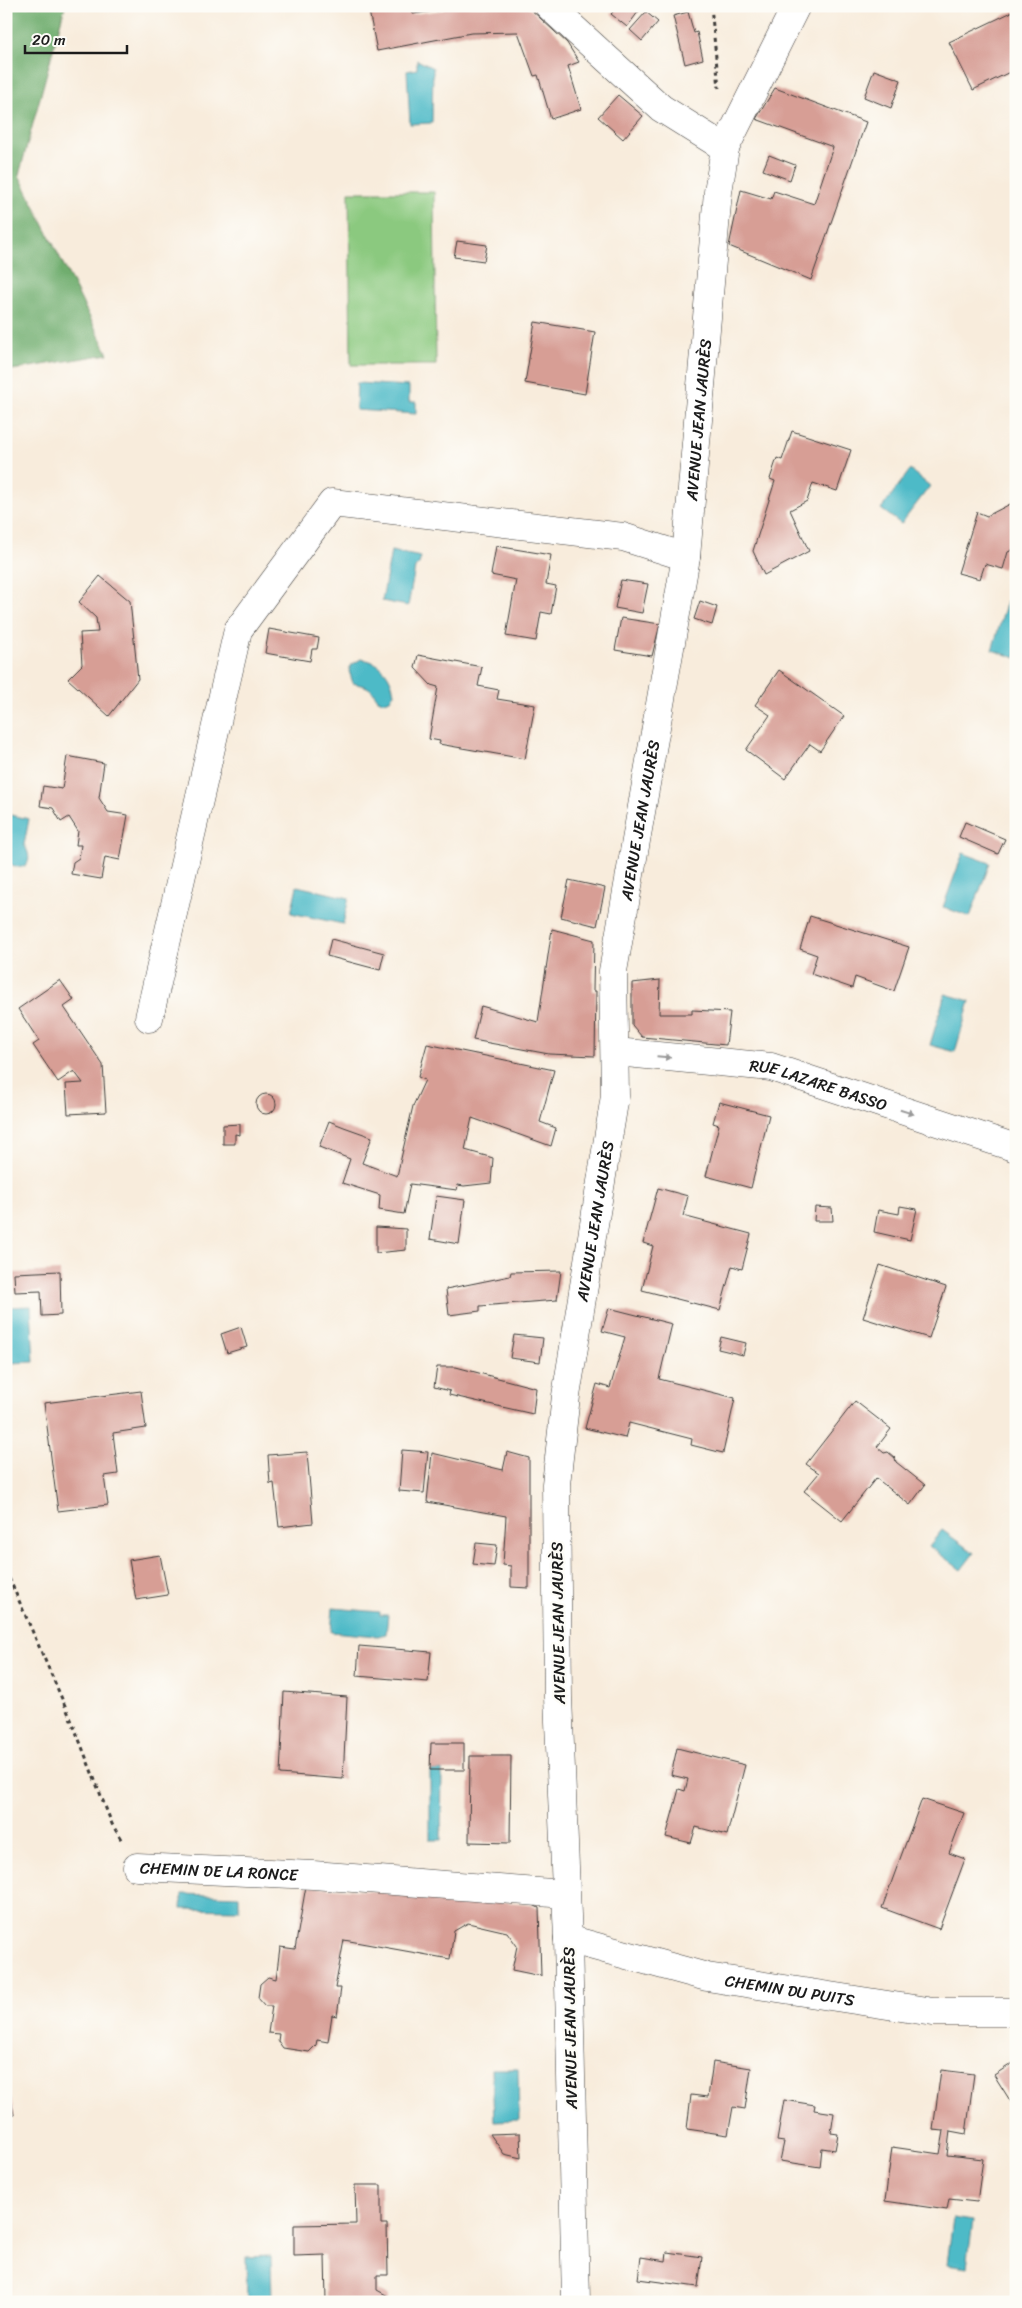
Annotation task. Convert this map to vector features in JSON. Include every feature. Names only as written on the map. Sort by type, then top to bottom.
[{"type":"street","points":[[548,6],[661,108],[725,148]]},
{"type":"street","name":"AVENUE JEAN JAURÈS","points":[[576,2302],[568,1939],[558,1697],[556,1484],[566,1396],[615,1096],[616,1052],[613,971],[686,557],[718,192],[725,148],[796,6]]},
{"type":"street","points":[[149,1018],[238,630],[332,503],[623,537],[686,557]]},
{"type":"street","name":"RUE LAZARE BASSO","points":[[616,1052],[771,1067],[1016,1148]]},
{"type":"street","name":"CHEMIN DE LA RONCE","points":[[137,1867],[312,1875],[565,1894]]},
{"type":"street","name":"CHEMIN DU PUITS","points":[[568,1939],[717,1979],[933,2012],[1016,2012]]},
{"type":"path","points":[[711,6],[719,91]]},
{"type":"path","name":"CHEMIN DE LA RONCE","points":[[6,1571],[73,1724],[112,1824],[137,1867]]},
{"type":"green space","points":[[6,6],[65,6],[19,175],[108,354],[6,371]]},
{"type":"green space","points":[[349,192],[434,192],[436,365],[351,365]]},
{"type":"water","points":[[417,60],[433,68],[432,123],[410,124],[407,71],[417,69]]},
{"type":"water","points":[[357,383],[409,386],[409,402],[416,402],[416,414],[356,410]]},
{"type":"water","points":[[910,470],[930,486],[901,524],[881,509]]},
{"type":"water","points":[[391,551],[421,557],[419,564],[415,568],[408,606],[382,601]]},
{"type":"water","points":[[1016,597],[1016,658],[992,650],[1007,601],[1012,602]]},
{"type":"water","points":[[361,659],[374,662],[387,674],[394,693],[390,700],[380,701],[368,688],[353,683],[349,671],[351,665]]},
{"type":"water","points":[[6,814],[29,819],[24,845],[29,859],[26,865],[22,867],[12,865],[6,858]]},
{"type":"water","points":[[963,853],[990,863],[970,917],[943,907]]},
{"type":"water","points":[[297,886],[349,898],[343,924],[291,913]]},
{"type":"water","points":[[945,994],[970,1001],[955,1052],[930,1045]]},
{"type":"water","points":[[31,1306],[34,1362],[8,1363],[6,1307]]},
{"type":"water","points":[[942,1530],[974,1553],[961,1570],[929,1546]]},
{"type":"water","points":[[333,1608],[380,1612],[380,1615],[388,1615],[386,1634],[378,1636],[331,1632]]},
{"type":"water","points":[[430,1770],[442,1770],[441,1840],[430,1840]]},
{"type":"water","points":[[182,1894],[239,1896],[239,1910],[181,1909]]},
{"type":"water","points":[[492,2069],[518,2069],[519,2120],[494,2121]]},
{"type":"water","points":[[953,2218],[973,2221],[967,2267],[947,2264]]},
{"type":"water","points":[[271,2256],[272,2302],[247,2302],[246,2257]]},
{"type":"building","points":[[368,6],[411,6],[413,14],[443,10],[446,6],[527,6],[567,43],[579,62],[568,66],[581,109],[551,119],[538,75],[534,76],[518,32],[471,33],[377,51]]},
{"type":"building","points":[[618,6],[640,6],[641,8],[627,27],[611,14]]},
{"type":"building","points":[[1016,10],[1016,69],[973,90],[949,42]]},
{"type":"building","points":[[646,12],[658,22],[642,41],[630,30]]},
{"type":"building","points":[[688,12],[694,33],[697,32],[703,59],[685,64],[673,16]]},
{"type":"building","points":[[874,70],[901,80],[891,108],[864,97]]},
{"type":"building","points":[[775,88],[866,122],[811,280],[729,246],[741,190],[771,199],[774,191],[814,204],[833,147],[756,119]]},
{"type":"building","points":[[618,95],[643,116],[623,139],[598,117]]},
{"type":"building","points":[[769,155],[795,165],[790,180],[763,170]]},
{"type":"building","points":[[457,241],[487,245],[484,261],[454,257]]},
{"type":"building","points":[[535,322],[595,332],[585,394],[525,383]]},
{"type":"building","points":[[792,431],[851,450],[837,491],[813,483],[807,501],[790,510],[809,551],[764,575],[753,551],[775,481],[770,479],[777,458],[782,460]]},
{"type":"building","points":[[1016,501],[1016,548],[1008,552],[1003,569],[985,564],[980,579],[958,573],[977,512],[987,516]]},
{"type":"building","points":[[496,546],[551,555],[546,584],[556,586],[551,614],[541,612],[536,641],[506,636],[516,580],[491,575]]},
{"type":"building","points":[[100,576],[130,601],[138,679],[109,716],[68,679],[82,665],[80,633],[98,632],[96,618],[79,602]]},
{"type":"building","points":[[621,580],[648,584],[642,613],[615,608]]},
{"type":"building","points":[[700,601],[717,607],[712,625],[694,619]]},
{"type":"building","points":[[621,618],[660,624],[652,656],[615,650]]},
{"type":"building","points":[[269,629],[319,638],[317,649],[312,649],[310,661],[265,653]]},
{"type":"building","points":[[418,655],[482,667],[478,686],[499,690],[497,699],[535,705],[525,759],[439,744],[440,741],[429,739],[438,687],[431,685],[415,668]]},
{"type":"building","points":[[779,670],[844,716],[820,751],[810,744],[785,779],[746,750],[770,715],[755,705]]},
{"type":"building","points":[[67,756],[104,763],[99,798],[108,812],[128,815],[120,860],[105,857],[101,879],[71,874],[73,862],[79,858],[81,845],[76,845],[78,831],[69,817],[61,822],[53,808],[40,806],[43,786],[62,789]]},
{"type":"building","points":[[965,822],[1005,839],[998,854],[959,837]]},
{"type":"building","points":[[569,880],[605,888],[597,926],[561,917]]},
{"type":"building","points":[[810,916],[909,947],[894,991],[855,977],[852,988],[811,974],[817,955],[800,949]]},
{"type":"building","points":[[552,929],[594,940],[593,991],[596,991],[595,1056],[549,1054],[473,1040],[481,1006],[538,1022]]},
{"type":"building","points":[[331,939],[384,953],[380,970],[327,956]]},
{"type":"building","points":[[60,980],[74,1000],[64,1007],[103,1065],[106,1112],[68,1114],[66,1084],[83,1083],[74,1071],[58,1082],[33,1045],[39,1041],[18,1009]]},
{"type":"building","points":[[660,980],[659,1014],[692,1014],[692,1010],[730,1012],[726,1045],[642,1037],[632,1025],[632,983]]},
{"type":"building","points":[[427,1044],[554,1070],[540,1122],[556,1128],[551,1146],[472,1118],[465,1150],[493,1158],[491,1183],[458,1185],[457,1190],[410,1184],[404,1214],[379,1210],[380,1195],[342,1183],[350,1159],[319,1147],[329,1121],[372,1137],[362,1163],[397,1176],[413,1106],[425,1080],[418,1077]]},
{"type":"building","points":[[266,1094],[273,1097],[276,1104],[273,1111],[266,1114],[259,1111],[256,1104],[259,1097]]},
{"type":"building","points":[[719,1102],[769,1115],[751,1188],[706,1176],[719,1125],[713,1123]]},
{"type":"building","points":[[240,1124],[240,1135],[235,1134],[235,1144],[223,1144],[223,1125]]},
{"type":"building","points":[[658,1188],[688,1196],[683,1216],[751,1234],[742,1269],[732,1266],[720,1310],[642,1290],[653,1246],[643,1243]]},
{"type":"building","points":[[436,1196],[465,1200],[459,1244],[430,1239]]},
{"type":"building","points":[[900,1206],[917,1209],[910,1240],[874,1232],[878,1210],[899,1214]]},
{"type":"building","points":[[815,1207],[832,1208],[833,1221],[814,1221]]},
{"type":"building","points":[[376,1227],[406,1229],[406,1250],[376,1253]]},
{"type":"building","points":[[880,1265],[946,1287],[929,1338],[863,1318]]},
{"type":"building","points":[[60,1271],[61,1315],[42,1316],[41,1291],[15,1292],[14,1273]]},
{"type":"building","points":[[561,1271],[557,1300],[480,1306],[480,1311],[449,1315],[446,1289],[510,1276],[511,1272]]},
{"type":"building","points":[[609,1308],[672,1324],[659,1379],[735,1398],[723,1453],[691,1445],[692,1439],[629,1423],[625,1438],[585,1428],[597,1384],[610,1388],[625,1337],[602,1331]]},
{"type":"building","points":[[241,1327],[247,1347],[227,1353],[221,1334]]},
{"type":"building","points":[[514,1335],[543,1338],[540,1362],[510,1358]]},
{"type":"building","points":[[721,1337],[746,1343],[743,1355],[718,1349]]},
{"type":"building","points":[[437,1367],[456,1367],[536,1388],[533,1414],[449,1395],[450,1391],[434,1387]]},
{"type":"building","points":[[141,1391],[146,1428],[113,1433],[118,1474],[104,1476],[108,1505],[58,1511],[44,1403]]},
{"type":"building","points":[[855,1401],[891,1429],[877,1447],[884,1453],[888,1452],[895,1458],[896,1462],[925,1485],[910,1505],[876,1478],[842,1521],[804,1491],[819,1473],[806,1464]]},
{"type":"building","points":[[402,1450],[428,1452],[424,1493],[399,1491]]},
{"type":"building","points":[[307,1452],[313,1523],[279,1527],[274,1483],[270,1484],[268,1455]]},
{"type":"building","points":[[507,1452],[529,1458],[529,1588],[511,1587],[511,1566],[503,1565],[506,1516],[427,1502],[432,1453],[503,1470]]},
{"type":"building","points":[[476,1543],[497,1545],[494,1566],[473,1564]]},
{"type":"building","points":[[160,1555],[168,1595],[136,1600],[129,1560]]},
{"type":"building","points":[[359,1646],[431,1652],[428,1682],[357,1676]]},
{"type":"building","points":[[284,1692],[347,1697],[343,1779],[280,1774]]},
{"type":"building","points":[[431,1743],[464,1743],[464,1770],[430,1770]]},
{"type":"building","points":[[677,1748],[745,1765],[727,1835],[696,1827],[691,1843],[666,1837],[679,1789],[685,1791],[688,1779],[671,1775]]},
{"type":"building","points":[[470,1756],[511,1756],[510,1843],[469,1842]]},
{"type":"building","points":[[922,1799],[964,1813],[949,1853],[965,1859],[939,1929],[882,1908]]},
{"type":"building","points":[[306,1886],[531,1904],[539,1908],[541,1976],[512,1970],[517,1946],[507,1932],[468,1923],[454,1931],[450,1959],[344,1940],[335,1988],[341,1988],[337,2016],[332,2015],[328,2042],[317,2040],[316,2045],[309,2052],[283,2048],[278,2041],[279,2034],[268,2033],[272,2006],[265,2006],[258,1998],[260,1984],[268,1977],[276,1979],[280,1947],[295,1949]]},
{"type":"building","points":[[1016,2061],[1016,2110],[994,2075]]},
{"type":"building","points":[[713,2062],[751,2068],[745,2109],[733,2107],[728,2135],[687,2129],[691,2095],[708,2097]]},
{"type":"building","points":[[941,2070],[974,2074],[966,2134],[950,2131],[947,2155],[983,2159],[977,2202],[949,2199],[947,2210],[885,2201],[892,2147],[940,2154],[944,2131],[933,2130]]},
{"type":"building","points":[[6,2078],[14,2115],[6,2117]]},
{"type":"building","points":[[784,2100],[815,2105],[814,2110],[834,2113],[831,2133],[838,2134],[835,2150],[822,2148],[820,2167],[780,2161],[784,2142],[777,2141]]},
{"type":"building","points":[[520,2133],[521,2158],[504,2154],[490,2134]]},
{"type":"building","points":[[355,2185],[381,2185],[381,2224],[387,2224],[388,2275],[377,2275],[377,2290],[388,2296],[388,2302],[326,2302],[325,2255],[294,2256],[294,2225],[356,2224]]},
{"type":"building","points":[[667,2252],[702,2257],[698,2287],[638,2279],[641,2257],[666,2261]]}]
